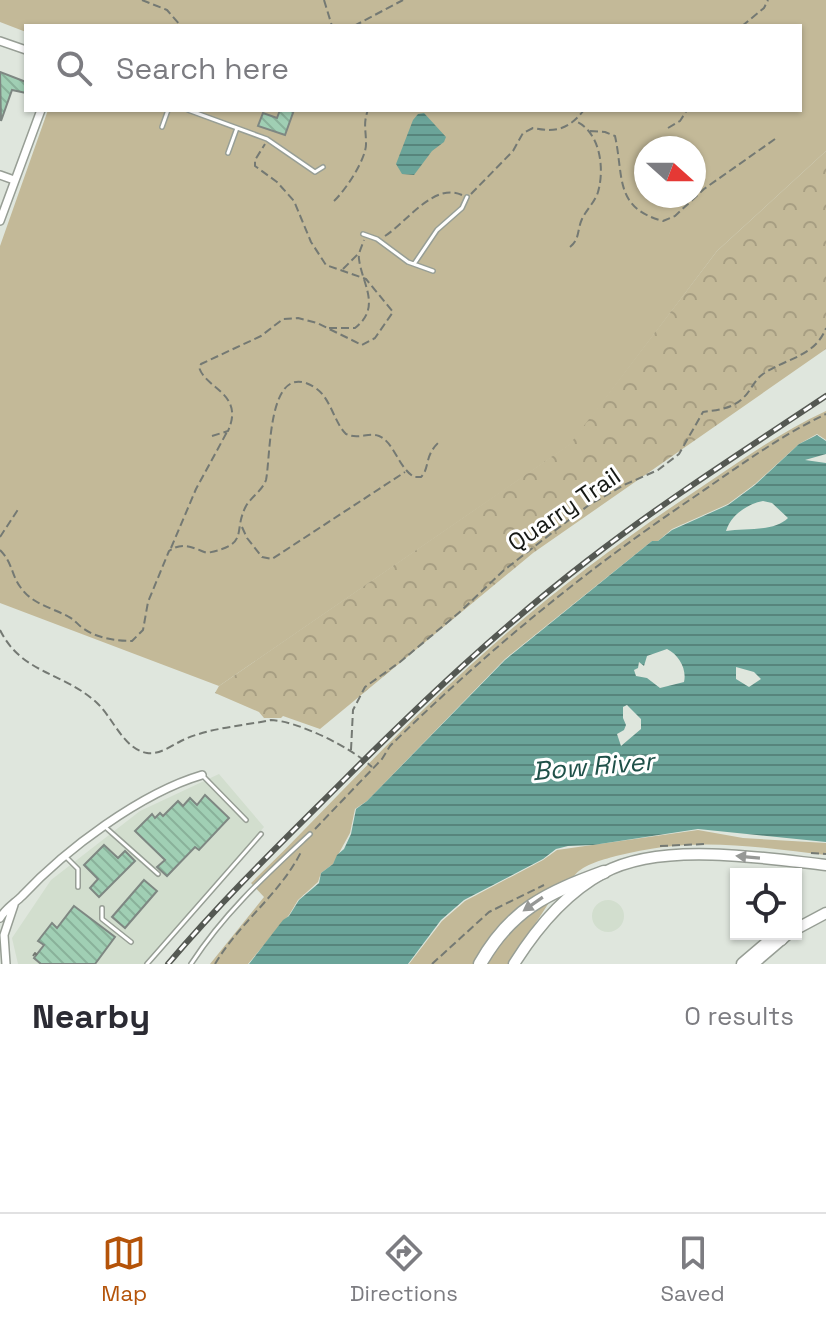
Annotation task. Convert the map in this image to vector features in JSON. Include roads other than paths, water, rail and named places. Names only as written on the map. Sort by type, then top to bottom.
[{"type":"highway","points":[[480,964],[502,930],[536,901],[604,872]]},
{"type":"highway","points":[[743,964],[778,940]]},
{"type":"main road","points":[[514,964],[544,923],[570,897],[604,872],[640,860],[690,854],[826,865]]},
{"type":"main road","points":[[802,926],[826,913]]},
{"type":"main road","points":[[753,964],[778,940]]},
{"type":"street","points":[[0,41],[24,49]]},
{"type":"street","points":[[0,221],[40,112]]},
{"type":"street","points":[[0,175],[14,180]]},
{"type":"street","points":[[0,918],[39,877],[104,826],[180,782],[202,775]]},
{"type":"street","points":[[5,964],[6,921],[15,903]]},
{"type":"street","points":[[0,957],[5,964]]},
{"type":"lane","points":[[162,127],[167,112]]},
{"type":"lane","points":[[193,112],[267,139],[315,172],[323,167]]},
{"type":"lane","points":[[228,153],[237,128]]},
{"type":"lane","points":[[414,264],[437,230],[462,208],[467,197]]},
{"type":"lane","points":[[364,235],[377,239],[414,264],[433,271]]},
{"type":"lane","points":[[202,775],[246,820]]},
{"type":"lane","points":[[104,826],[158,874]]},
{"type":"lane","points":[[147,964],[261,834]]},
{"type":"lane","points":[[191,964],[221,920],[246,892],[310,834]]},
{"type":"lane","points":[[65,856],[78,869],[78,887]]},
{"type":"lane","points":[[102,908],[102,919],[131,942]]},
{"type":"water","points":[[424,113],[446,137],[414,175],[402,174],[396,164],[413,120]]},
{"type":"water","name":"Bow River","points":[[817,435],[826,441],[826,454],[805,460],[826,463],[826,842],[698,829],[568,846],[556,849],[543,859],[464,900],[441,920],[408,964],[249,964],[299,900],[319,883],[321,873],[333,864],[344,849],[356,809],[505,660],[652,541],[658,541],[672,530],[728,505],[755,485],[799,444]],"holes":[[[757,502],[772,503],[788,518],[775,526],[726,531],[736,515]],[[667,649],[683,667],[684,682],[660,688],[647,678],[636,676],[634,670],[639,662],[644,666],[647,656]],[[736,667],[754,672],[761,679],[749,687],[736,679]],[[627,705],[641,719],[641,729],[621,746],[617,734],[626,725],[623,707]]]},
{"type":"railway","points":[[168,964],[276,847],[373,751],[523,613],[645,518],[826,396]]}]
